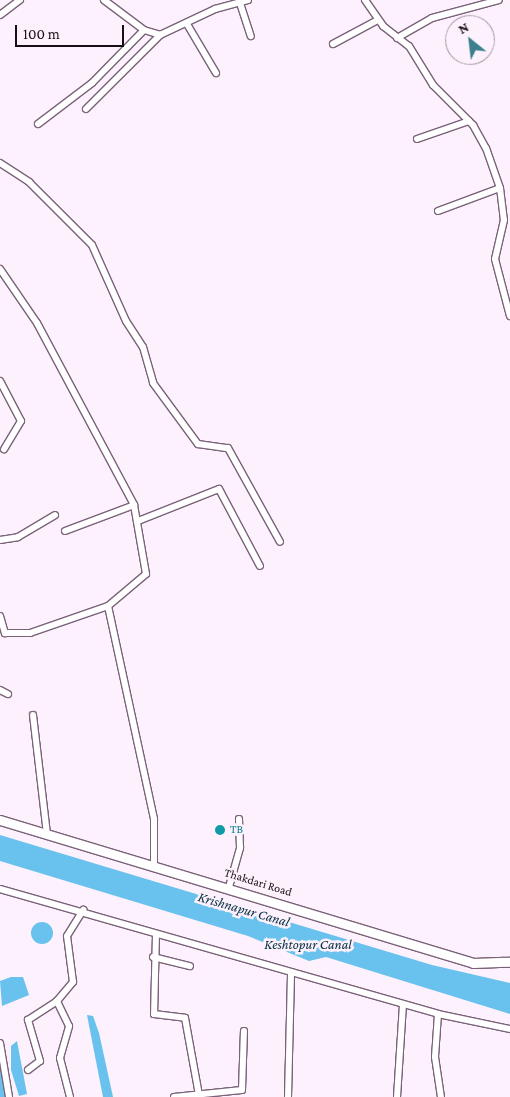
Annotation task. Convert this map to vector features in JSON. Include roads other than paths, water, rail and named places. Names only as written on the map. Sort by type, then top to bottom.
[{"type":"street","points":[[0,15],[20,0]]},
{"type":"street","points":[[104,0],[144,30],[160,35]]},
{"type":"street","points":[[86,109],[160,35],[239,0],[248,0]]},
{"type":"street","points":[[239,0],[252,36]]},
{"type":"street","points":[[365,0],[378,20],[397,38],[409,46],[433,85],[469,121],[486,148],[500,188],[504,220],[495,259],[510,316]]},
{"type":"street","points":[[397,38],[432,18],[499,0]]},
{"type":"street","points":[[334,44],[378,20]]},
{"type":"street","points":[[187,24],[216,73]]},
{"type":"street","points":[[38,124],[92,82],[144,30]]},
{"type":"street","points":[[417,139],[469,121]]},
{"type":"street","points":[[0,163],[29,182],[92,244],[126,321],[143,347],[154,383],[198,444],[228,448],[280,542]]},
{"type":"street","points":[[438,211],[500,188]]},
{"type":"street","points":[[0,269],[37,323],[134,505],[146,574],[108,606],[30,632],[5,633],[0,616]]},
{"type":"street","points":[[0,381],[21,421],[4,449]]},
{"type":"street","points":[[138,521],[219,489],[260,566]]},
{"type":"street","points":[[65,532],[134,505]]},
{"type":"street","points":[[0,540],[18,537],[55,514]]},
{"type":"street","points":[[108,606],[154,819],[154,866]]},
{"type":"street","points":[[0,690],[8,694]]},
{"type":"street","points":[[33,714],[47,834]]},
{"type":"street","points":[[229,887],[240,848],[239,819]]},
{"type":"street","name":"Thakdari Road","points":[[0,820],[229,887],[473,963],[510,962]]},
{"type":"street","points":[[0,889],[83,910],[156,934],[438,1014],[510,1029]]},
{"type":"street","points":[[28,1070],[40,1061],[28,1020],[57,1001],[72,982],[67,936],[83,910]]},
{"type":"street","points":[[156,934],[153,957],[154,1014],[185,1018],[199,1095]]},
{"type":"street","points":[[153,957],[190,966]]},
{"type":"street","points":[[288,1097],[291,972]]},
{"type":"street","points":[[57,1001],[69,1026],[60,1058],[68,1097]]},
{"type":"street","points":[[397,1097],[403,1004]]},
{"type":"street","points":[[438,1014],[435,1057],[441,1097]]},
{"type":"street","points":[[174,1097],[207,1096],[242,1090],[244,1030]]},
{"type":"street","points":[[0,1043],[9,1097]]},
{"type":"water","name":"Keshtopur Canal","points":[[0,835],[432,965],[510,983],[510,1014],[326,957],[309,961],[248,936],[0,861]]},
{"type":"water","points":[[42,922],[50,925],[53,933],[50,941],[42,944],[34,941],[31,933],[34,925]]},
{"type":"water","points":[[11,977],[23,977],[29,995],[2,1006],[0,981]]},
{"type":"water","points":[[87,1015],[93,1016],[99,1033],[113,1097],[103,1097]]},
{"type":"water","points":[[17,1041],[27,1094],[19,1096],[11,1070],[11,1046]]},
{"type":"waterway","points":[[0,1063],[3,1097]]},
{"type":"place","name":"TB","points":[[220,830]]},
{"type":"water label","name":"Krishnapur Canal","points":[[244,909]]}]
